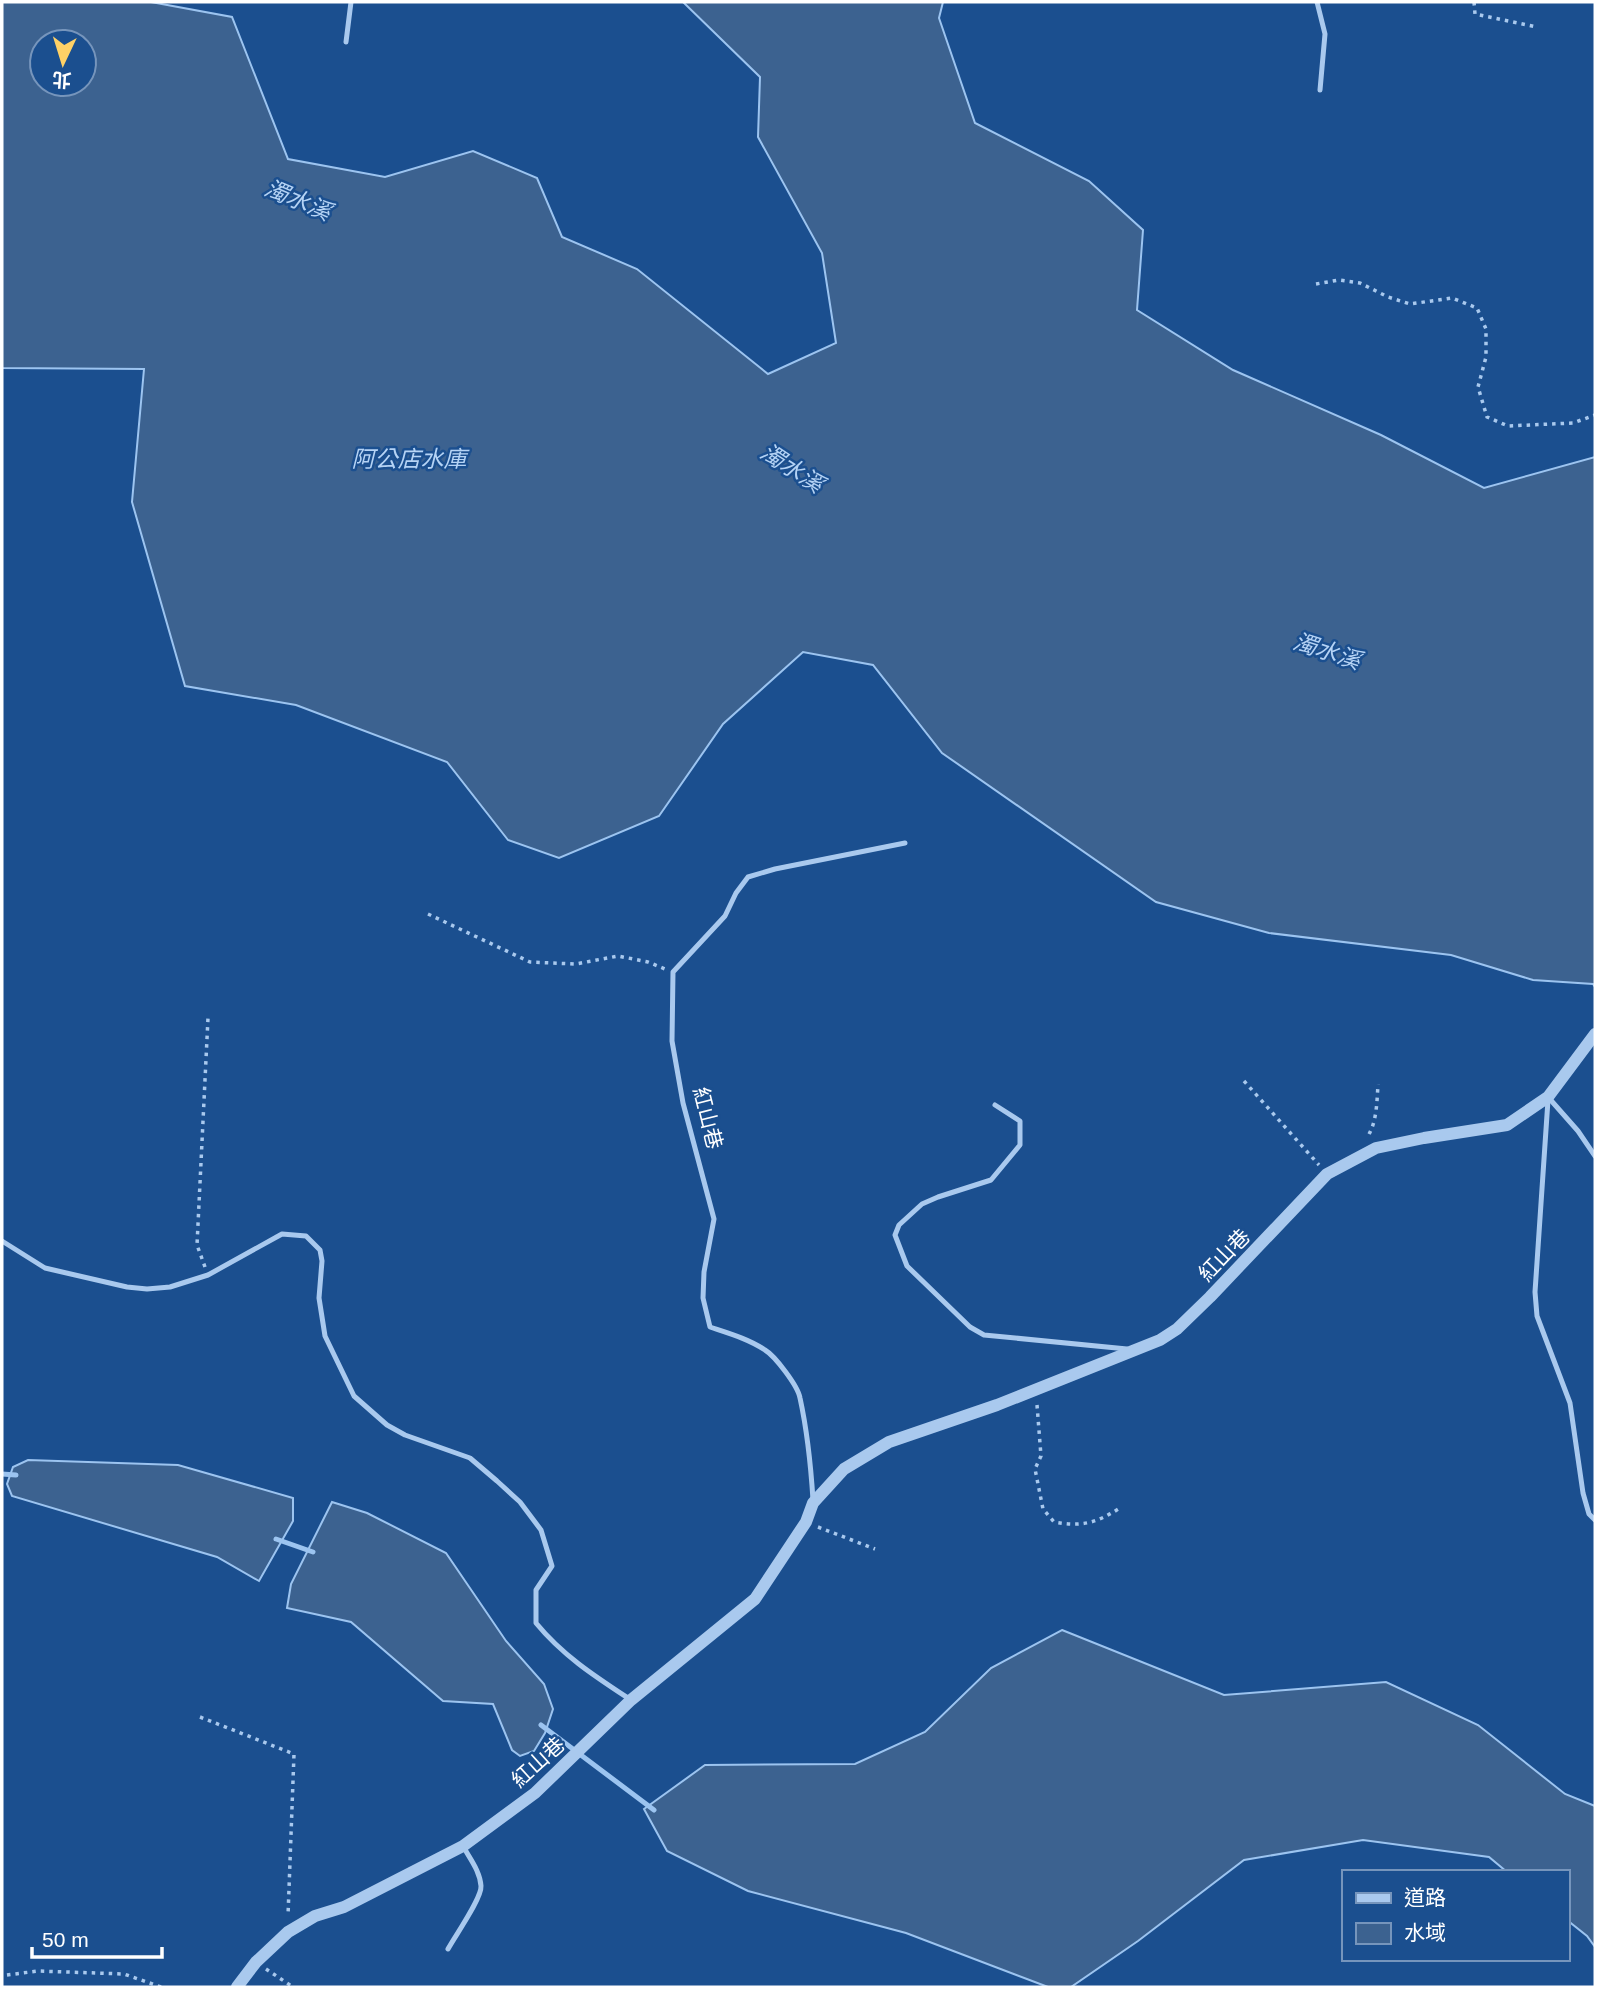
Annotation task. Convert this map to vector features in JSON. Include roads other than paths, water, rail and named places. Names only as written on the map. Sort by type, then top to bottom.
[{"type":"street","name":"紅山巷","points":[[237,1987],[256,1962],[288,1932],[315,1916],[344,1907],[463,1846],[535,1793],[631,1700],[755,1599],[806,1522],[813,1503],[844,1469],[889,1442],[1035,1390],[1160,1340],[1177,1329],[1327,1174],[1376,1148],[1507,1125],[1548,1097],[1595,1034]]},
{"type":"lane","points":[[346,42],[351,2]]},
{"type":"lane","points":[[1317,2],[1325,34],[1320,90]]},
{"type":"lane","name":"紅山巷","points":[[813,1503],[811,1469],[800,1396],[767,1351],[735,1335],[710,1328],[703,1298],[714,1219],[683,1103],[672,1041],[673,972],[725,916],[736,893],[748,877],[775,869],[905,843]]},
{"type":"lane","points":[[1548,1097],[1578,1131],[1595,1156]]},
{"type":"lane","points":[[1548,1097],[1535,1292],[1537,1316],[1570,1403],[1583,1493],[1588,1514],[1595,1520]]},
{"type":"lane","points":[[995,1105],[1020,1121],[1020,1145],[991,1180],[922,1204],[898,1225],[895,1235],[907,1266],[970,1328],[984,1335],[1133,1350]]},
{"type":"lane","points":[[2,1241],[45,1268],[127,1287],[170,1287],[208,1275],[282,1234],[306,1236],[314,1241],[323,1261],[319,1298],[325,1336],[354,1396],[387,1425],[405,1435],[470,1458],[520,1502],[541,1530],[552,1566],[536,1590],[536,1623],[552,1643],[576,1664],[631,1700]]},
{"type":"lane","points":[[448,1949],[482,1889],[478,1871],[463,1846]]},
{"type":"water","name":"阿公店水庫","points":[[2,2],[151,2],[232,17],[288,159],[385,177],[473,151],[537,178],[562,237],[637,269],[768,374],[836,343],[822,253],[758,137],[760,77],[683,2],[943,2],[939,18],[975,123],[1089,181],[1143,230],[1137,310],[1233,370],[1381,435],[1484,488],[1595,457],[1595,987],[1593,984],[1533,980],[1451,955],[1269,933],[1156,902],[942,753],[873,665],[803,652],[723,724],[659,816],[559,858],[508,840],[447,762],[296,705],[185,686],[132,502],[144,369],[2,368]]},
{"type":"water","points":[[28,1460],[178,1465],[293,1498],[293,1521],[259,1581],[217,1557],[12,1496],[7,1484],[13,1467]]},
{"type":"water","points":[[332,1502],[367,1513],[446,1553],[506,1641],[544,1684],[553,1709],[545,1733],[534,1751],[520,1756],[512,1750],[493,1704],[443,1701],[351,1622],[287,1608],[291,1584]]},
{"type":"water","points":[[1062,1630],[1224,1695],[1386,1682],[1478,1725],[1565,1794],[1595,1806],[1595,1947],[1587,1936],[1569,1922],[1569,1870],[1505,1870],[1489,1857],[1363,1840],[1244,1860],[1138,1941],[1071,1987],[1048,1987],[906,1933],[748,1891],[667,1851],[644,1809],[705,1765],[855,1764],[925,1732],[991,1668]]},
{"type":"waterway","points":[[2,1474],[16,1475]]},
{"type":"waterway","points":[[276,1539],[313,1552]]},
{"type":"waterway","points":[[541,1725],[654,1810]]},
{"type":"water label","name":"濁水溪","points":[[298,200]]},
{"type":"water label","name":"濁水溪","points":[[792,468]]},
{"type":"water label","name":"濁水溪","points":[[1327,651]]}]
